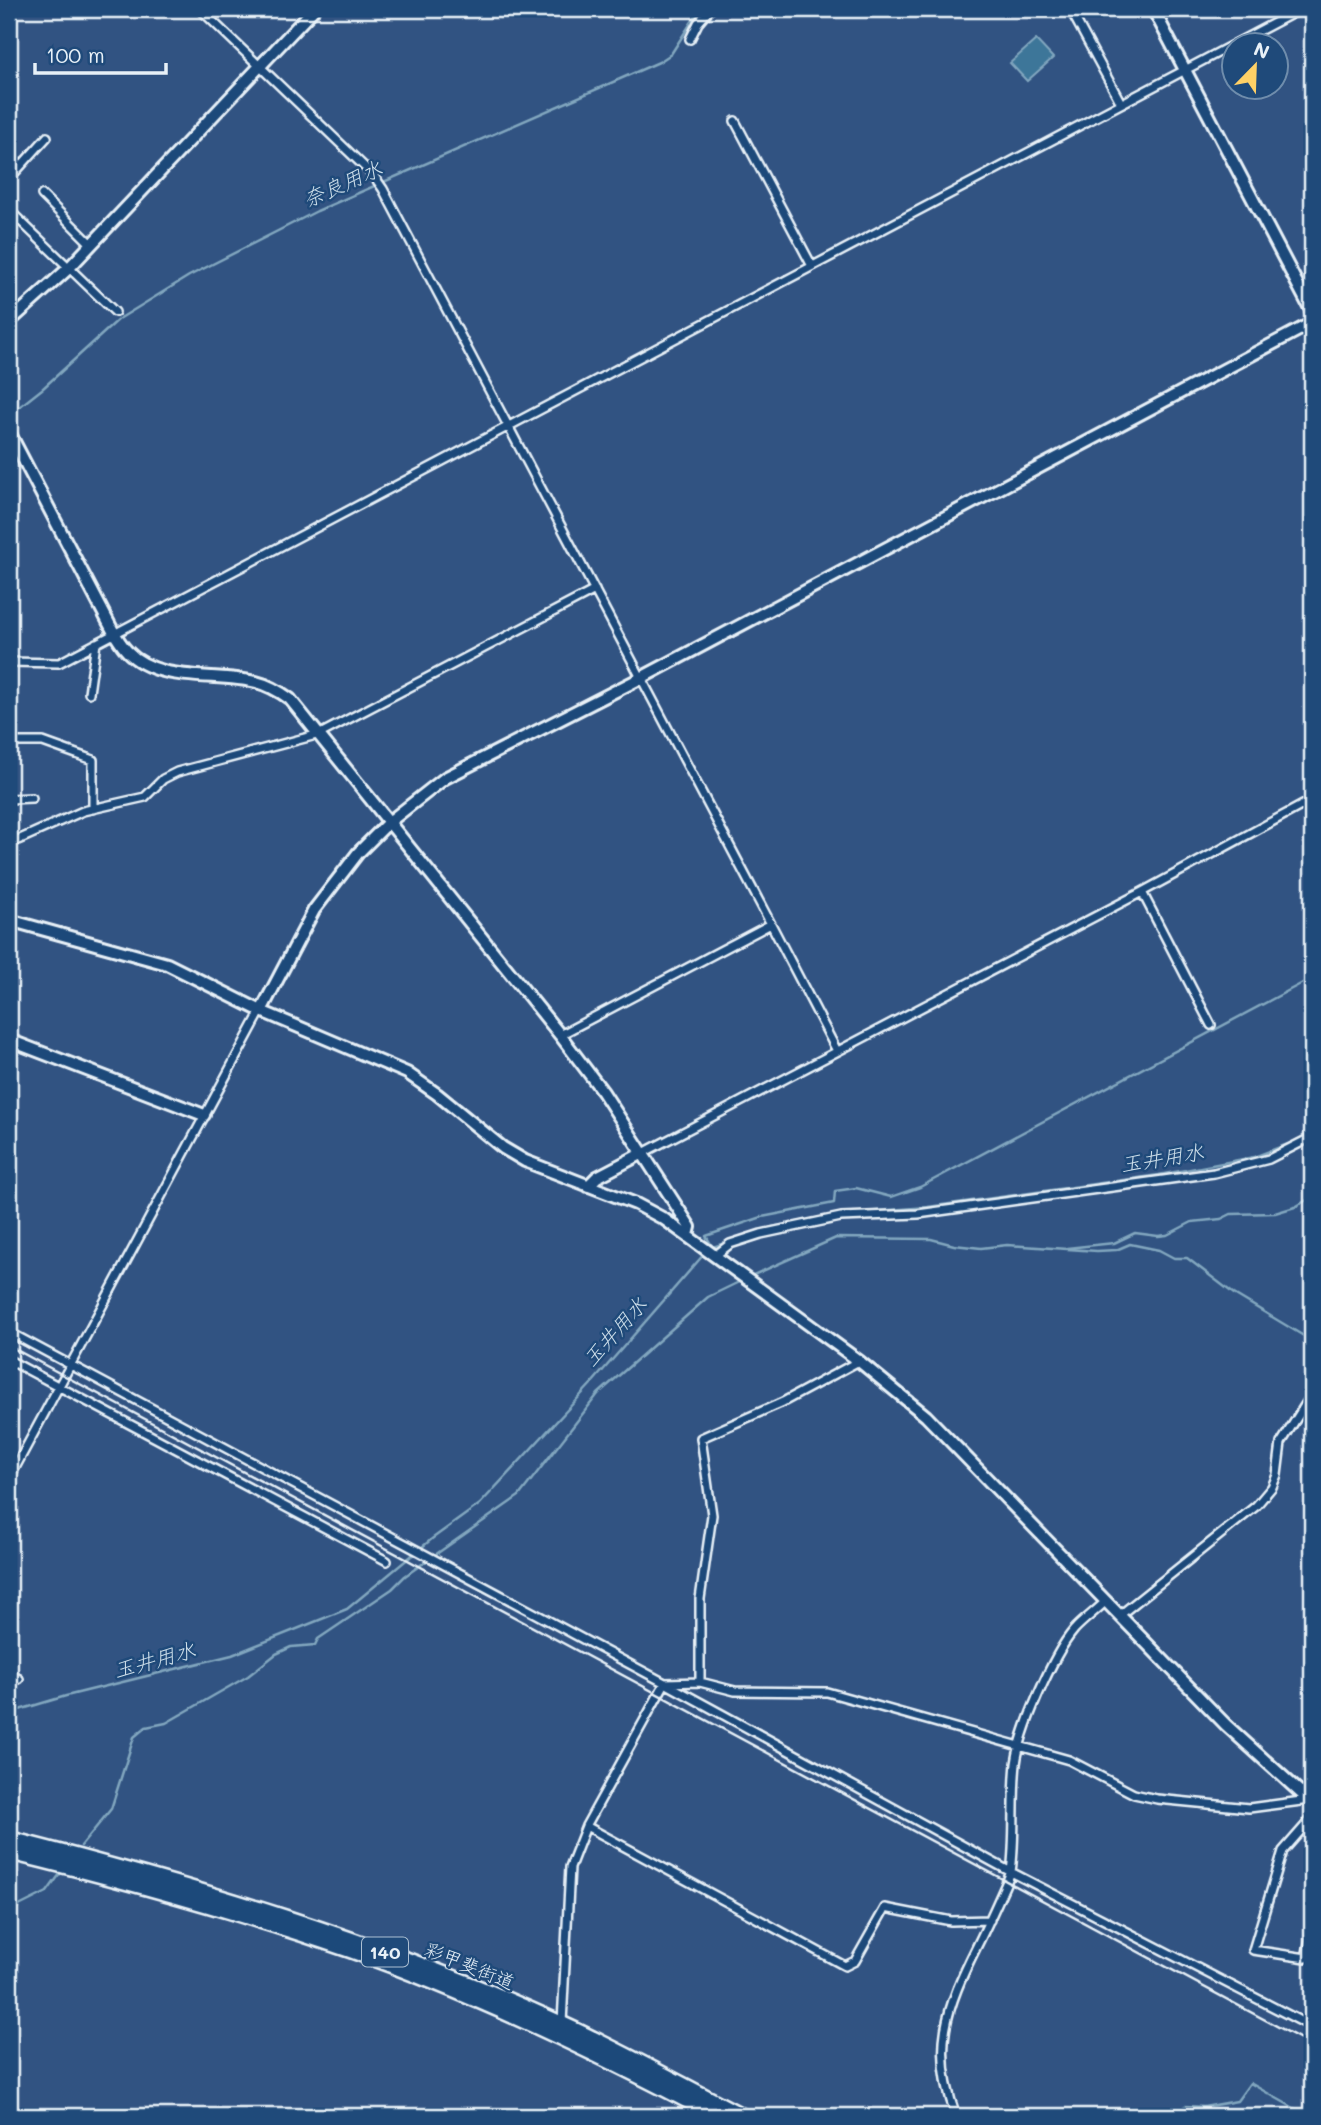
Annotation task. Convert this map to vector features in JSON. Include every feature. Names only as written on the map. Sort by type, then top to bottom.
[{"type":"highway","name":"彩甲斐街道","points":[[9,1839],[217,1901],[459,1980],[561,2030],[717,2116]]},
{"type":"highway","name":"彩甲斐街道","points":[[9,1852],[217,1901]]},
{"type":"highway","name":"彩甲斐街道","points":[[561,2030],[638,2061],[742,2116]]},
{"type":"street","points":[[200,9],[374,176],[595,590],[836,1051]]},
{"type":"street","points":[[9,323],[69,268],[314,9]]},
{"type":"street","points":[[690,39],[698,23],[710,9]]},
{"type":"street","points":[[1070,9],[1121,103]]},
{"type":"street","points":[[1153,9],[1312,312]]},
{"type":"street","points":[[9,662],[59,663],[1301,9]]},
{"type":"street","points":[[735,121],[812,266]]},
{"type":"street","points":[[9,179],[47,137]]},
{"type":"street","points":[[41,195],[91,244]]},
{"type":"street","points":[[9,210],[115,312]]},
{"type":"street","points":[[9,306],[18,315]]},
{"type":"street","points":[[9,1479],[314,911],[359,853],[389,822],[445,778],[1312,323]]},
{"type":"street","points":[[9,432],[114,633],[127,652],[162,671],[254,681],[278,691],[296,705],[560,1035],[603,1093],[690,1227],[688,1235]]},
{"type":"street","points":[[9,844],[93,809],[145,797],[163,779],[177,772],[320,734],[595,590]]},
{"type":"street","points":[[89,693],[96,643]]},
{"type":"street","points":[[9,742],[43,742],[93,760],[93,809]]},
{"type":"street","points":[[9,799],[32,798]]},
{"type":"street","points":[[588,1186],[597,1177],[1312,800]]},
{"type":"street","points":[[1142,892],[1211,1025]]},
{"type":"street","points":[[9,920],[167,964],[261,1011],[407,1073],[438,1094],[503,1148],[525,1161],[636,1204],[688,1235],[859,1361],[926,1416],[1226,1725],[1311,1801]]},
{"type":"street","points":[[560,1035],[771,924]]},
{"type":"street","points":[[9,1040],[204,1115]]},
{"type":"street","points":[[714,1254],[730,1244],[761,1234],[841,1217],[918,1214],[1214,1173],[1269,1158],[1312,1138]]},
{"type":"street","points":[[9,1332],[665,1683],[1011,1872],[1312,2026]]},
{"type":"street","points":[[9,1360],[387,1561]]},
{"type":"street","points":[[700,1682],[700,1599],[712,1515],[701,1438],[783,1402],[859,1361]]},
{"type":"street","points":[[1120,1615],[1256,1506],[1272,1487],[1277,1475],[1280,1443],[1312,1394]]},
{"type":"street","points":[[956,2116],[946,2088],[943,2048],[945,2025],[953,1996],[1011,1872],[1014,1851],[1014,1785],[1019,1745],[1058,1655],[1073,1631],[1106,1601]]},
{"type":"street","points":[[9,1673],[19,1679]]},
{"type":"street","points":[[665,1683],[700,1682],[735,1691],[827,1692],[1069,1760],[1134,1794],[1157,1799],[1249,1808],[1311,1801]]},
{"type":"street","points":[[561,2030],[570,1867],[586,1826],[665,1683]]},
{"type":"street","points":[[1312,1818],[1283,1851],[1252,1950],[1306,1958],[1312,1929]]},
{"type":"street","points":[[586,1826],[845,1966],[855,1961],[885,1908],[951,1921],[989,1920]]},
{"type":"water","points":[[1036,40],[1053,58],[1027,81],[1010,63]]},
{"type":"waterway","name":"奈良用水","points":[[9,415],[42,389],[119,319],[189,276],[317,211],[659,62],[671,54],[700,9]]},
{"type":"waterway","points":[[712,1246],[706,1236],[762,1217],[834,1203],[835,1191],[856,1188],[891,1197],[920,1187],[1312,978]]},
{"type":"waterway","name":"玉井用水","points":[[710,1248],[772,1227],[837,1214],[928,1207],[1159,1175],[1254,1157],[1296,1141]]},
{"type":"waterway","points":[[1067,1248],[1114,1243],[1135,1233],[1167,1235],[1192,1222],[1221,1219],[1231,1214],[1275,1213],[1295,1207],[1312,1197]]},
{"type":"waterway","points":[[749,1277],[836,1238],[931,1239],[981,1248],[1007,1245],[1097,1251],[1116,1250],[1130,1244],[1159,1250],[1174,1258],[1187,1258],[1234,1294],[1312,1341]]},
{"type":"waterway","name":"玉井用水","points":[[9,1713],[66,1696],[232,1655],[347,1609],[433,1538],[480,1504],[592,1383],[705,1253]]},
{"type":"waterway","points":[[81,1846],[111,1809],[134,1737],[146,1727],[166,1723],[248,1676],[276,1654],[291,1647],[315,1645],[318,1639],[392,1589],[405,1576],[519,1496],[598,1394],[708,1297],[743,1280]]},
{"type":"waterway","points":[[9,1914],[47,1892],[60,1874]]},
{"type":"waterway","points":[[1173,2116],[1185,2106],[1204,2107],[1237,2101],[1250,2083],[1308,2116]]},
{"type":"railway","points":[[9,1346],[1312,2045]]}]
